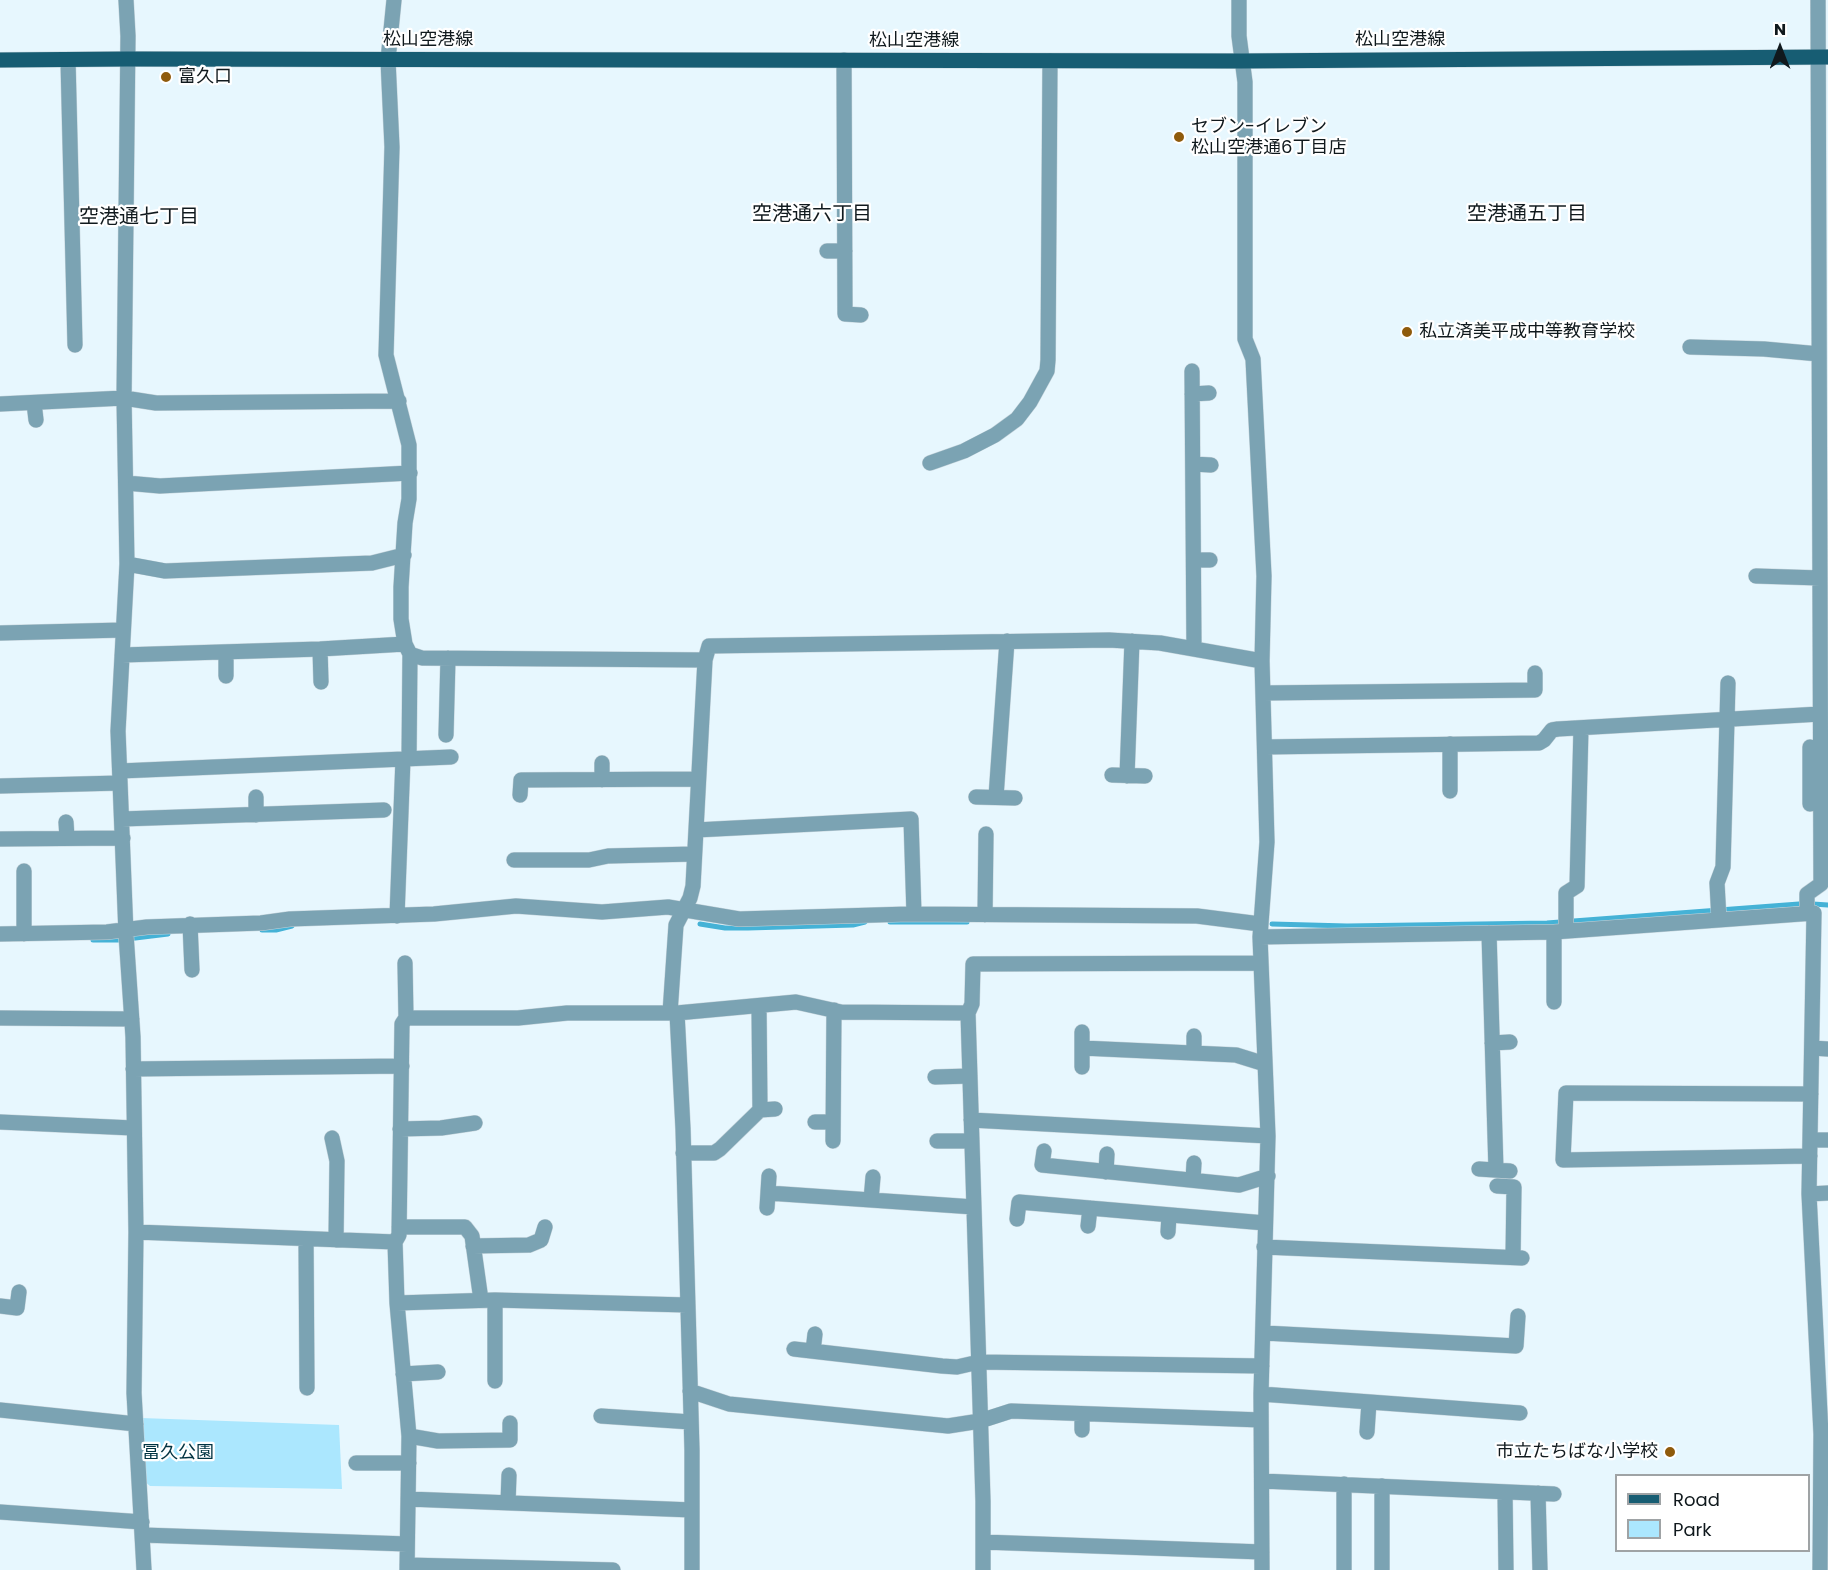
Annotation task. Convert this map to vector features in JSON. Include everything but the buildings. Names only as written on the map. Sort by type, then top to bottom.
[{"type":"main road","name":"松山空港線","points":[[0,60],[1241,61],[1823,57]]},
{"type":"street","points":[[126,0],[124,398],[127,564],[119,699],[126,936],[132,1019],[136,1232],[134,1336],[144,1570]]},
{"type":"street","points":[[394,0],[388,60],[392,147],[386,355],[409,445],[410,473],[401,620],[408,649],[406,759],[397,916]]},
{"type":"street","points":[[1239,0],[1239,36],[1245,82],[1245,339],[1253,359],[1254,371],[1263,565],[1262,661],[1267,842],[1260,930],[1268,1176],[1262,1366],[1262,1570]]},
{"type":"street","points":[[1810,804],[1815,714],[1824,634],[1820,578],[1819,354],[1823,57],[1818,0]]},
{"type":"street","points":[[68,60],[66,219],[68,323],[75,345]]},
{"type":"street","points":[[844,60],[845,314],[861,315]]},
{"type":"street","points":[[930,463],[964,451],[1017,419],[1030,402],[1047,371],[1050,61]]},
{"type":"street","points":[[844,173],[861,173]]},
{"type":"street","points":[[827,251],[845,251]]},
{"type":"street","points":[[1690,347],[1764,349],[1819,354]]},
{"type":"street","points":[[1192,371],[1194,649]]},
{"type":"street","points":[[1192,394],[1209,393]]},
{"type":"street","points":[[0,404],[124,398],[212,409],[303,409],[399,401]]},
{"type":"street","points":[[34,403],[36,420]]},
{"type":"street","points":[[1192,464],[1211,465]]},
{"type":"street","points":[[126,483],[160,486],[410,473]]},
{"type":"street","points":[[127,564],[165,571],[372,563],[404,555]]},
{"type":"street","points":[[1194,560],[1210,560]]},
{"type":"street","points":[[1756,576],[1820,578]]},
{"type":"street","points":[[0,633],[123,630]]},
{"type":"street","points":[[996,797],[1007,641]]},
{"type":"street","points":[[692,1570],[691,1422],[683,1154],[674,1013],[676,925],[690,898],[693,886],[705,660],[710,646],[1132,641],[1262,661]]},
{"type":"street","points":[[1132,641],[1119,776],[1145,776]]},
{"type":"street","points":[[122,656],[408,649],[422,658],[705,660]]},
{"type":"street","points":[[320,650],[321,682]]},
{"type":"street","points":[[226,652],[226,676]]},
{"type":"street","points":[[446,735],[448,658]]},
{"type":"street","points":[[1263,693],[1535,690],[1536,673]]},
{"type":"street","points":[[1719,913],[1717,883],[1723,867],[1728,683]]},
{"type":"street","points":[[1265,747],[1539,742],[1544,740],[1552,730],[1815,714]]},
{"type":"street","points":[[1815,714],[1821,884],[1807,894],[1816,914],[1809,1194],[1821,1434],[1824,1539],[1820,1570]]},
{"type":"street","points":[[1554,1002],[1566,893],[1577,886],[1581,728]]},
{"type":"street","points":[[1450,744],[1450,791]]},
{"type":"street","points":[[0,786],[451,757]]},
{"type":"street","points":[[602,763],[602,780]]},
{"type":"street","points":[[520,795],[520,780],[698,779]]},
{"type":"street","points":[[122,819],[376,811],[368,795]]},
{"type":"street","points":[[976,796],[1016,798]]},
{"type":"street","points":[[256,797],[256,814]]},
{"type":"street","points":[[696,831],[911,819],[914,914]]},
{"type":"street","points":[[66,822],[66,838]]},
{"type":"street","points":[[984,915],[986,834]]},
{"type":"street","points":[[0,839],[123,838]]},
{"type":"street","points":[[514,861],[589,860],[608,856],[694,855]]},
{"type":"street","points":[[24,871],[24,934]]},
{"type":"street","points":[[0,934],[126,936],[190,924],[261,923],[290,919],[434,914],[516,906],[602,912],[646,908],[684,909],[739,919],[914,914],[1197,916],[1260,930],[1489,933],[1719,913],[1816,914]]},
{"type":"street","points":[[190,924],[192,970]]},
{"type":"street","points":[[1489,933],[1492,1043],[1501,1176]]},
{"type":"street","points":[[405,963],[406,1018],[402,1024],[397,1303],[410,1436],[407,1567],[613,1570]]},
{"type":"street","points":[[983,1570],[968,1013],[972,1004],[973,964],[1261,963]]},
{"type":"street","points":[[406,1018],[518,1018],[567,1013],[674,1013],[796,1002],[834,1010],[968,1013]]},
{"type":"street","points":[[683,1154],[714,1153],[767,1109],[759,1006]]},
{"type":"street","points":[[833,1142],[834,1010]]},
{"type":"street","points":[[0,1018],[132,1019]]},
{"type":"street","points":[[1194,1035],[1194,1053]]},
{"type":"street","points":[[1082,1067],[1082,1040],[1194,1053],[1236,1055],[1265,1064]]},
{"type":"street","points":[[1492,1043],[1510,1042]]},
{"type":"street","points":[[1812,1048],[1828,1049]]},
{"type":"street","points":[[133,1070],[402,1065]]},
{"type":"street","points":[[935,1077],[970,1076]]},
{"type":"street","points":[[1810,1156],[1563,1160],[1566,1093],[1811,1094]]},
{"type":"street","points":[[971,1120],[1268,1136]]},
{"type":"street","points":[[0,1122],[133,1128]]},
{"type":"street","points":[[815,1122],[833,1122]]},
{"type":"street","points":[[400,1129],[476,1124]]},
{"type":"street","points":[[332,1138],[337,1161],[336,1240]]},
{"type":"street","points":[[1810,1140],[1828,1140]]},
{"type":"street","points":[[937,1141],[972,1141]]},
{"type":"street","points":[[1044,1151],[1042,1166],[1239,1185],[1268,1176]]},
{"type":"street","points":[[1106,1172],[1107,1154]]},
{"type":"street","points":[[1192,1180],[1194,1163]]},
{"type":"street","points":[[1264,1246],[1517,1257],[1514,1187],[1501,1176],[1479,1169]]},
{"type":"street","points":[[769,1176],[767,1200],[871,1200],[974,1207]]},
{"type":"street","points":[[871,1200],[873,1177]]},
{"type":"street","points":[[1809,1194],[1828,1193]]},
{"type":"street","points":[[1017,1219],[1019,1202],[1266,1223]]},
{"type":"street","points":[[1088,1226],[1090,1208]]},
{"type":"street","points":[[1168,1232],[1169,1215]]},
{"type":"street","points":[[136,1232],[336,1240],[465,1227],[472,1236],[488,1300],[495,1381]]},
{"type":"street","points":[[473,1246],[529,1245],[541,1240],[545,1227]]},
{"type":"street","points":[[306,1239],[307,1388]]},
{"type":"street","points":[[0,1306],[17,1308],[19,1292]]},
{"type":"street","points":[[397,1303],[488,1300],[687,1305]]},
{"type":"street","points":[[1264,1333],[1516,1346],[1518,1316]]},
{"type":"street","points":[[813,1351],[815,1334]]},
{"type":"street","points":[[891,1361],[893,1346]]},
{"type":"street","points":[[794,1349],[957,1367],[979,1362],[1262,1366]]},
{"type":"street","points":[[403,1374],[438,1372]]},
{"type":"street","points":[[690,1391],[741,1406],[948,1426],[980,1421],[1011,1411],[1082,1414],[1174,1425],[1262,1420]]},
{"type":"street","points":[[1262,1394],[1520,1413]]},
{"type":"street","points":[[1367,1432],[1369,1402]]},
{"type":"street","points":[[0,1410],[136,1424]]},
{"type":"street","points":[[1082,1414],[1082,1430]]},
{"type":"street","points":[[601,1416],[691,1422]]},
{"type":"street","points":[[410,1436],[438,1441],[510,1440],[510,1423]]},
{"type":"street","points":[[356,1463],[409,1463]]},
{"type":"street","points":[[508,1503],[509,1475]]},
{"type":"street","points":[[1262,1481],[1554,1494]]},
{"type":"street","points":[[1344,1484],[1344,1570]]},
{"type":"street","points":[[1382,1486],[1382,1570]]},
{"type":"street","points":[[1505,1492],[1506,1570]]},
{"type":"street","points":[[1538,1493],[1540,1570]]},
{"type":"street","points":[[408,1499],[692,1510]]},
{"type":"street","points":[[0,1512],[51,1509],[143,1528],[407,1544]]},
{"type":"street","points":[[983,1542],[1262,1552]]},
{"type":"green space","name":"冨久公園","points":[[141,1418],[339,1425],[342,1489],[150,1486],[144,1481]]},
{"type":"waterway","points":[[1272,924],[1347,926],[1547,923],[1799,904]]},
{"type":"waterway","points":[[1813,904],[1828,905]]},
{"type":"waterway","points":[[700,924],[725,928],[748,928],[853,925],[865,922]]},
{"type":"waterway","points":[[890,922],[967,922]]},
{"type":"waterway","points":[[262,930],[276,930],[292,926]]},
{"type":"waterway","points":[[93,940],[119,940],[168,934]]},
{"type":"place","name":"富久口","points":[[166,77]]},
{"type":"place","name":"セブン-イレブン 松山空港通6丁目店","points":[[1179,137]]},
{"type":"place","name":"私立済美平成中等教育学校","points":[[1407,332]]},
{"type":"place","name":"市立たちばな小学校","points":[[1670,1452]]},
{"type":"district","name":"空港通六丁目","points":[[812,215]]},
{"type":"district","name":"空港通五丁目","points":[[1527,215]]},
{"type":"district","name":"空港通七丁目","points":[[139,218]]}]
